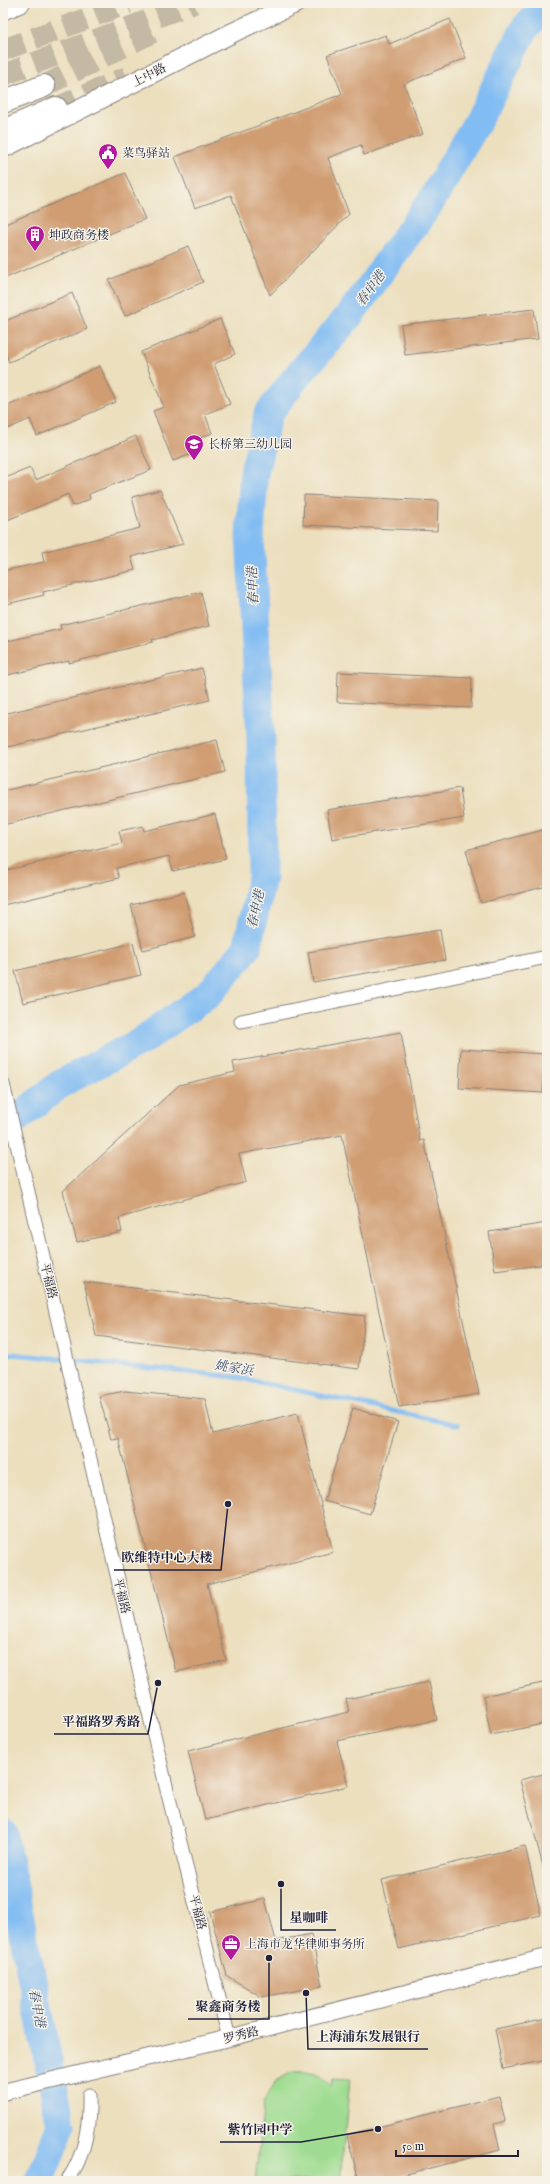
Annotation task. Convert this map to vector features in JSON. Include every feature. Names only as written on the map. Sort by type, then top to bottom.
[{"type":"highway","points":[[3,102],[44,86]]},
{"type":"highway","points":[[3,130],[56,108]]},
{"type":"main road","points":[[3,10],[20,3]]},
{"type":"main road","name":"上中路","points":[[3,148],[234,32],[296,3]]},
{"type":"street","points":[[241,1021],[263,1018],[547,957]]},
{"type":"street","name":"平福路","points":[[3,1084],[164,1778],[230,2038]]},
{"type":"street","name":"罗秀路","points":[[3,2092],[230,2038],[547,1957]]},
{"type":"street","points":[[67,2181],[76,2168],[86,2137],[90,2113],[89,2095]]},
{"type":"green space","points":[[292,2072],[314,2073],[322,2077],[331,2086],[333,2078],[350,2079],[340,2181],[255,2181],[264,2101],[275,2082]]},
{"type":"building","points":[[450,19],[466,58],[404,84],[423,134],[364,155],[361,145],[328,158],[349,214],[270,295],[231,195],[195,208],[175,157],[342,94],[327,55],[386,35],[389,44]]},
{"type":"building","name":"坤政商务楼","points":[[125,173],[145,219],[3,279],[3,225]]},
{"type":"building","points":[[188,246],[203,282],[125,316],[109,280]]},
{"type":"building","points":[[72,293],[87,329],[9,362],[3,349],[3,322]]},
{"type":"building","points":[[534,309],[538,339],[405,355],[401,325]]},
{"type":"building","points":[[220,319],[235,354],[214,364],[230,404],[205,414],[212,433],[192,441],[197,452],[173,461],[153,411],[164,407],[141,352]]},
{"type":"building","points":[[100,366],[116,402],[37,436],[30,419],[3,431],[3,408]]},
{"type":"building","points":[[136,436],[151,470],[89,494],[90,499],[73,506],[68,494],[3,522],[3,479],[30,468],[36,480]]},
{"type":"building","points":[[160,490],[183,544],[131,557],[135,570],[43,592],[44,595],[3,605],[3,571],[44,562],[42,552],[140,528],[132,497]]},
{"type":"building","points":[[304,495],[438,501],[437,531],[303,525]]},
{"type":"building","points":[[201,592],[209,626],[69,663],[69,661],[3,676],[3,642],[61,629],[60,625]]},
{"type":"building","points":[[202,668],[210,700],[3,748],[3,714]]},
{"type":"building","points":[[338,672],[472,678],[471,708],[337,702]]},
{"type":"building","points":[[217,740],[225,772],[3,825],[3,791]]},
{"type":"building","points":[[460,788],[464,818],[332,839],[327,810]]},
{"type":"building","points":[[215,814],[226,859],[173,871],[169,856],[116,868],[119,878],[3,905],[3,871],[122,843],[119,831],[143,826],[144,831]]},
{"type":"building","points":[[547,829],[547,886],[481,903],[466,850]]},
{"type":"building","points":[[184,892],[195,937],[143,950],[131,905]]},
{"type":"building","points":[[440,930],[445,960],[313,982],[308,952]]},
{"type":"building","points":[[133,943],[141,975],[23,1003],[15,971]]},
{"type":"building","points":[[401,1032],[420,1141],[424,1140],[479,1394],[399,1407],[342,1135],[239,1154],[246,1182],[119,1218],[122,1232],[77,1242],[63,1191],[179,1085],[235,1072],[233,1062]]},
{"type":"building","points":[[461,1049],[545,1054],[543,1093],[459,1088]]},
{"type":"building","points":[[547,1223],[547,1264],[495,1271],[489,1232]]},
{"type":"building","points":[[84,1282],[365,1316],[359,1369],[96,1336]]},
{"type":"building","points":[[125,1391],[205,1399],[213,1434],[298,1413],[333,1552],[207,1584],[226,1660],[176,1672],[118,1438],[111,1439],[99,1396]]},
{"type":"building","points":[[353,1408],[398,1422],[370,1514],[324,1501]]},
{"type":"building","points":[[429,1682],[437,1720],[337,1741],[348,1786],[205,1820],[188,1751],[349,1712],[346,1699]]},
{"type":"building","points":[[547,1682],[547,1723],[491,1735],[483,1696]]},
{"type":"building","points":[[547,1773],[547,1865],[543,1866],[520,1780]]},
{"type":"building","points":[[525,1846],[541,1915],[399,1949],[382,1880]]},
{"type":"building","points":[[265,1899],[276,1941],[311,1934],[322,1986],[262,1997],[227,1976],[210,1912]]},
{"type":"building","points":[[547,2018],[547,2060],[503,2069],[495,2029]]},
{"type":"building","points":[[499,2096],[505,2121],[494,2124],[500,2150],[380,2181],[359,2181],[347,2135]]},
{"type":"waterway","name":"春申港","points":[[3,1130],[60,1084],[140,1042],[209,994],[247,948],[262,877],[261,740],[250,536],[254,473],[268,414],[294,380],[349,316],[430,203],[479,119],[525,28],[547,5]]},
{"type":"waterway","name":"姚家浜","points":[[3,1353],[235,1377],[458,1425]]},
{"type":"waterway","name":"春申港","points":[[3,1833],[61,2125],[40,2181]]},
{"type":"tunnel","points":[[3,50],[128,3]]},
{"type":"tunnel","points":[[3,75],[194,3]]},
{"type":"tunnel","points":[[44,86],[159,29]]},
{"type":"tunnel","points":[[56,108],[127,77]]},
{"type":"place","name":"菜鸟驿站","points":[[108,170]]},
{"type":"place","name":"坤政商务楼","points":[[35,252]]},
{"type":"place","name":"长桥第三幼儿园","points":[[194,461]]},
{"type":"place","name":"欧维特中心大楼","points":[[228,1504]]},
{"type":"place","name":"平福路罗秀路","points":[[158,1683]]},
{"type":"place","name":"星咖啡","points":[[281,1884]]},
{"type":"place","name":"聚鑫商务楼","points":[[269,1958]]},
{"type":"place","name":"上海市龙华律师事务所","points":[[231,1961]]},
{"type":"place","name":"上海浦东发展银行","points":[[306,1993]]},
{"type":"place","name":"紫竹园中学","points":[[378,2129]]}]
